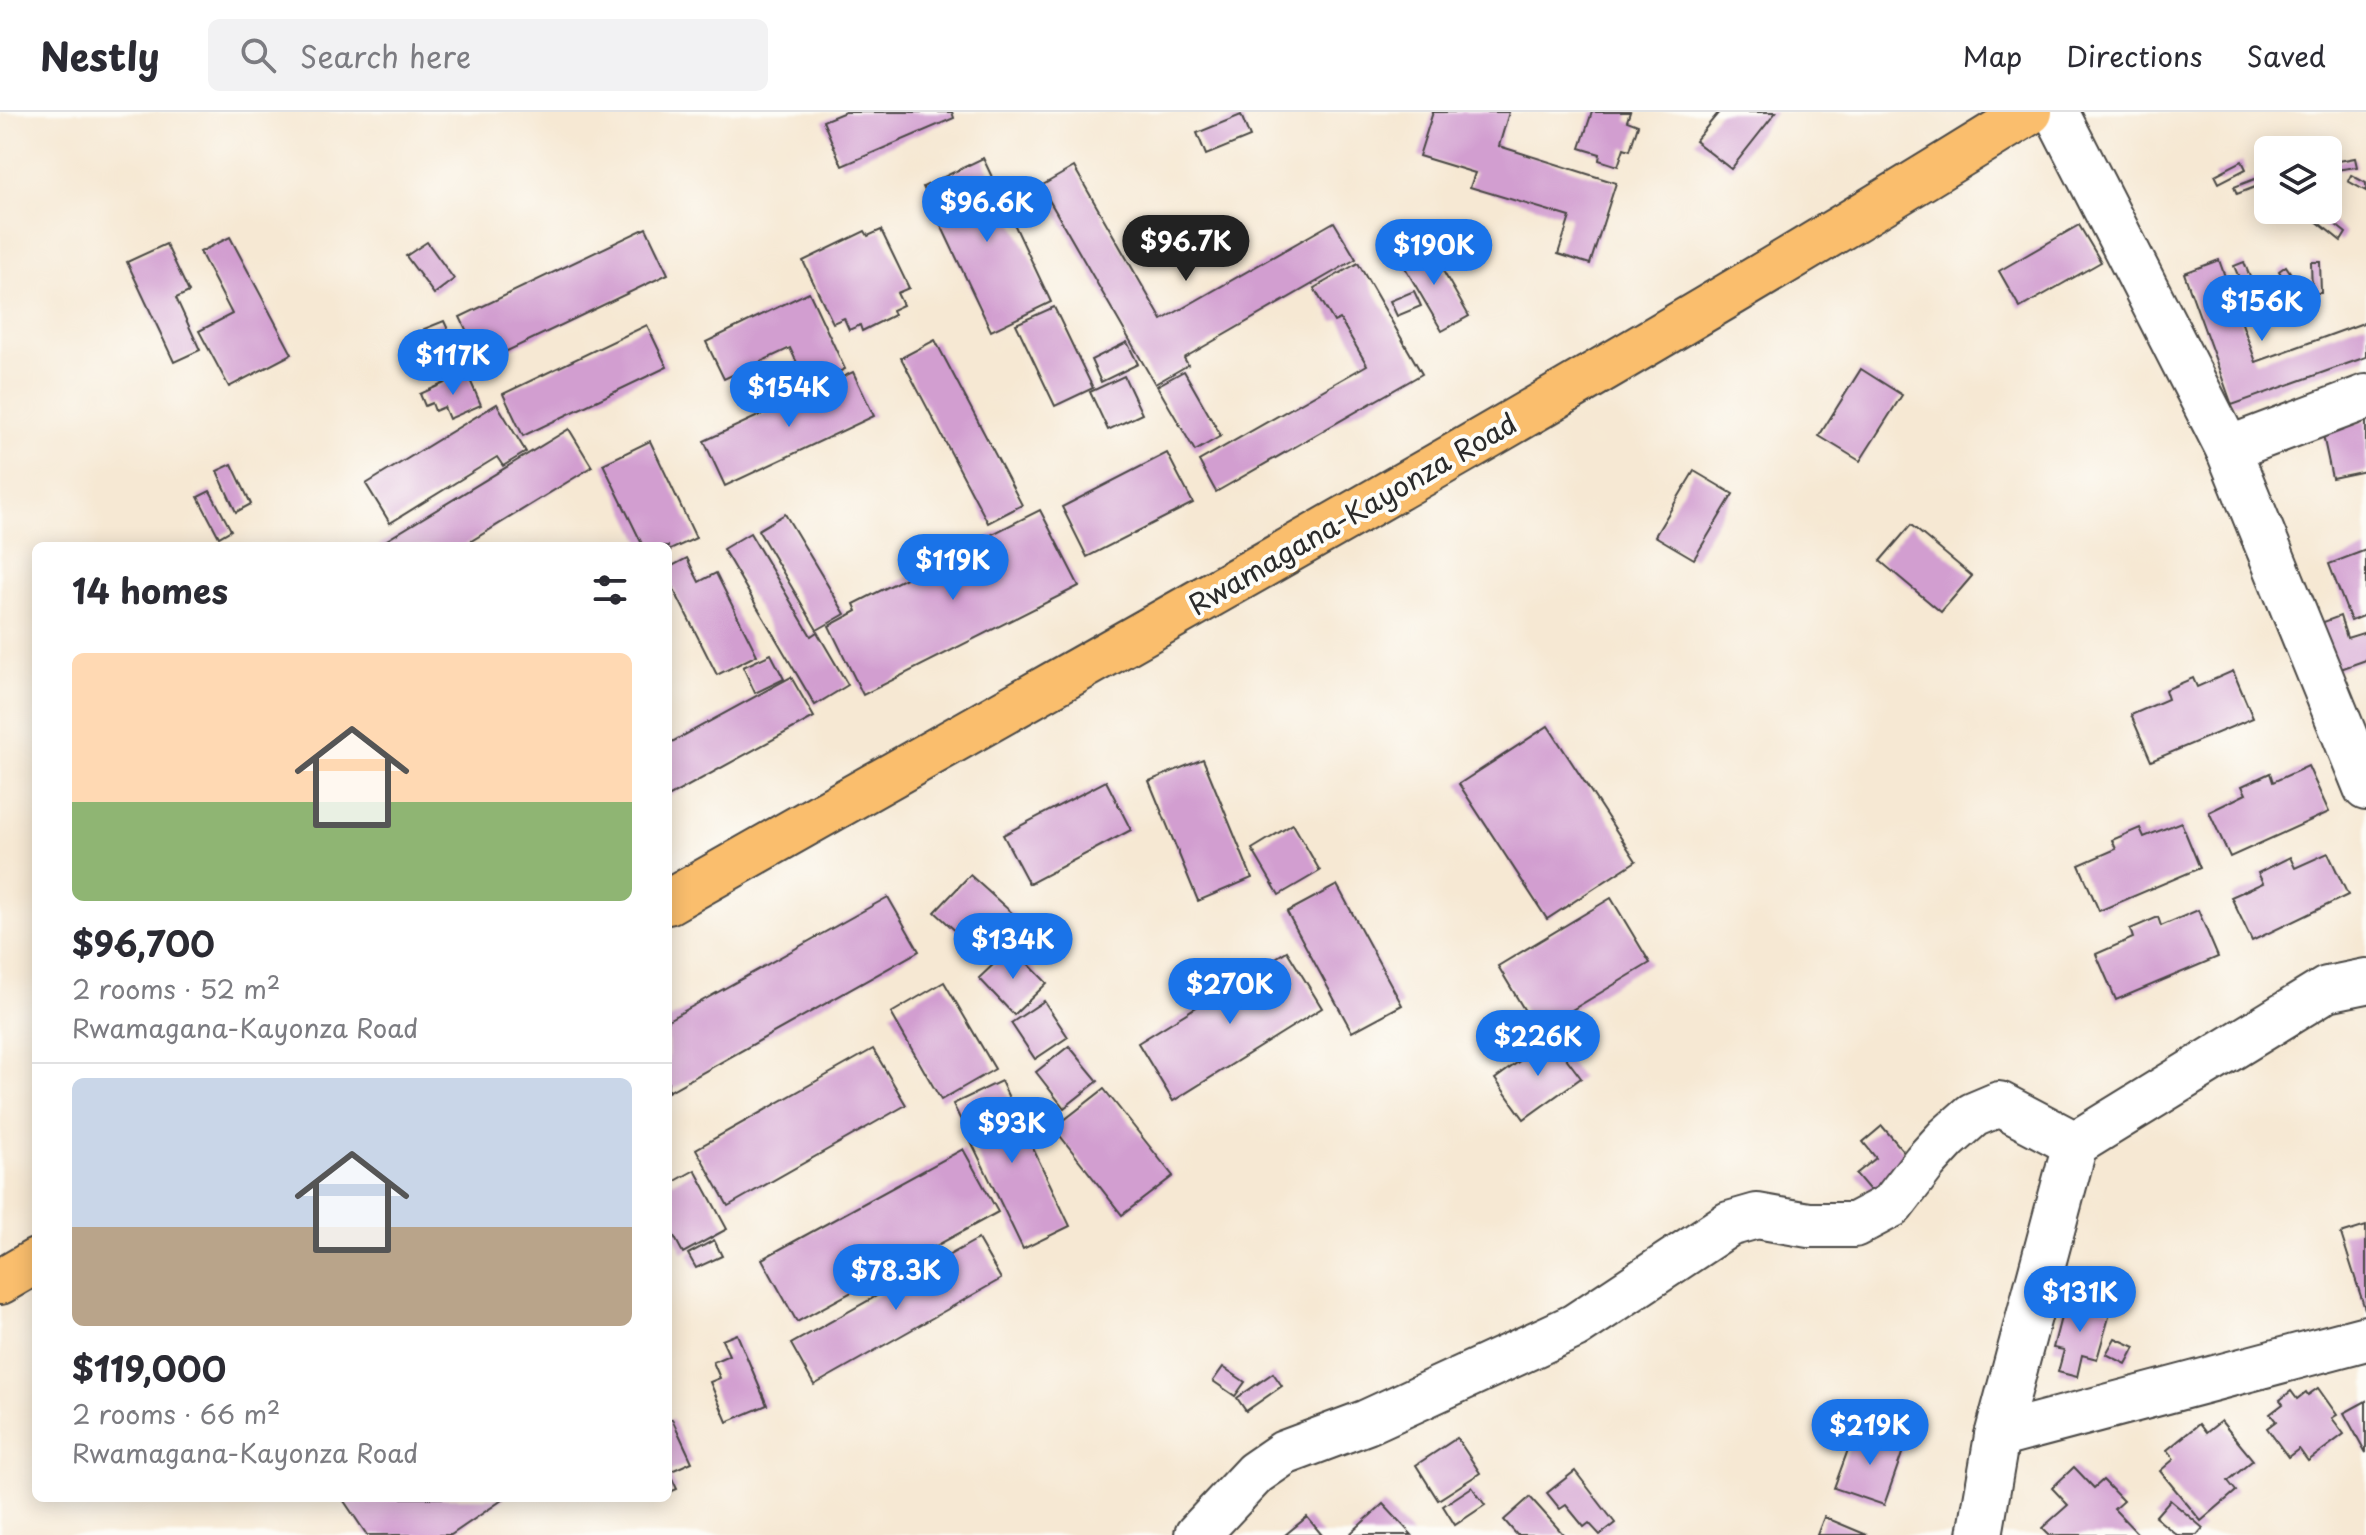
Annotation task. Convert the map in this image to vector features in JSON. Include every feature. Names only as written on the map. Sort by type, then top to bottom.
[{"type":"highway","name":"Rwamagana-Kayonza Road","points":[[672,900],[1412,480],[1880,205],[2030,112]]},
{"type":"highway","points":[[0,1282],[32,1263]]},
{"type":"street","points":[[2056,112],[2228,449],[2366,788]]},
{"type":"street","points":[[2228,449],[2366,397]]},
{"type":"street","points":[[1980,1535],[1997,1436],[2075,1144],[2327,989],[2366,981]]},
{"type":"street","points":[[1197,1535],[1255,1473],[1284,1453],[1367,1422],[1575,1326],[1729,1224],[1757,1216],[1809,1225],[1854,1225],[1892,1205],[1925,1162],[1973,1115],[1999,1104],[2075,1144]]},
{"type":"street","points":[[1997,1436],[2366,1338]]},
{"type":"building","points":[[845,112],[952,112],[954,118],[842,166],[823,121]]},
{"type":"building","points":[[1433,112],[1509,112],[1499,146],[1616,183],[1590,264],[1558,254],[1570,217],[1470,187],[1475,173],[1419,156]]},
{"type":"building","points":[[1592,112],[1630,112],[1627,121],[1638,125],[1630,150],[1624,148],[1618,166],[1599,160],[1600,154],[1580,148]]},
{"type":"building","points":[[1719,112],[1776,112],[1731,169],[1695,141]]},
{"type":"building","points":[[1241,115],[1250,137],[1206,155],[1197,133]]},
{"type":"building","points":[[983,158],[1051,302],[991,331],[923,187]]},
{"type":"building","points":[[2355,158],[2357,167],[2342,169],[2342,160]]},
{"type":"building","points":[[2242,161],[2246,169],[2219,183],[2215,175]]},
{"type":"building","points":[[1074,167],[1162,320],[1334,222],[1356,259],[1184,358],[1188,365],[1155,384],[1041,186]]},
{"type":"building","points":[[2351,175],[2366,183],[2366,191],[2348,181]]},
{"type":"building","points":[[2254,179],[2254,187],[2237,194],[2234,187]]},
{"type":"building","points":[[2320,224],[2335,224],[2346,233],[2341,241]]},
{"type":"building","points":[[2079,225],[2101,262],[2020,308],[1999,271]]},
{"type":"building","points":[[646,228],[668,274],[482,363],[460,317]]},
{"type":"building","points":[[881,230],[909,288],[897,293],[903,305],[892,310],[894,315],[862,331],[860,325],[849,330],[844,318],[833,323],[803,261],[865,231],[868,236]]},
{"type":"building","points":[[230,237],[292,354],[229,387],[199,331],[232,314],[200,252]]},
{"type":"building","points":[[427,242],[454,279],[434,294],[406,256]]},
{"type":"building","points":[[1427,243],[1469,316],[1442,331],[1400,259]]},
{"type":"building","points":[[166,244],[189,292],[176,298],[200,350],[174,362],[127,262]]},
{"type":"building","points":[[2219,260],[2256,362],[2366,322],[2366,357],[2232,405],[2184,273]]},
{"type":"building","points":[[2244,262],[2256,292],[2247,296],[2234,266]]},
{"type":"building","points":[[2311,262],[2320,262],[2321,293],[2312,293]]},
{"type":"building","points":[[1358,263],[1422,374],[1216,492],[1199,461],[1367,365],[1340,319],[1334,322],[1314,288]]},
{"type":"building","points":[[2286,266],[2303,292],[2295,297],[2279,271]]},
{"type":"building","points":[[1414,291],[1421,306],[1397,316],[1390,301]]},
{"type":"building","points":[[809,292],[845,369],[808,386],[790,348],[724,379],[706,342]]},
{"type":"building","points":[[1054,307],[1093,388],[1055,406],[1016,324]]},
{"type":"building","points":[[444,321],[461,358],[441,367],[424,329]]},
{"type":"building","points":[[647,325],[667,367],[523,436],[503,394]]},
{"type":"building","points":[[935,340],[1022,505],[988,523],[901,358]]},
{"type":"building","points":[[1127,342],[1138,364],[1101,382],[1091,360]]},
{"type":"building","points":[[1861,369],[1902,395],[1860,461],[1819,436]]},
{"type":"building","points":[[1184,371],[1221,436],[1195,451],[1157,386]]},
{"type":"building","points":[[853,372],[874,416],[725,486],[704,441]]},
{"type":"building","points":[[467,373],[481,405],[449,419],[444,407],[435,411],[432,403],[425,406],[420,394]]},
{"type":"building","points":[[1124,376],[1142,414],[1108,430],[1090,392]]},
{"type":"building","points":[[497,404],[526,452],[503,466],[497,457],[390,523],[366,484]]},
{"type":"building","points":[[2366,421],[2366,471],[2332,478],[2322,430]]},
{"type":"building","points":[[569,429],[592,467],[470,542],[384,542]]},
{"type":"building","points":[[650,441],[696,538],[672,549],[672,542],[641,542],[603,464]]},
{"type":"building","points":[[1167,453],[1193,503],[1087,557],[1062,507]]},
{"type":"building","points":[[232,464],[251,504],[236,512],[217,471]]},
{"type":"building","points":[[1694,471],[1733,494],[1694,559],[1655,536]]},
{"type":"building","points":[[210,491],[231,530],[219,537],[198,497]]},
{"type":"building","points":[[1040,510],[1079,586],[863,695],[829,626],[857,611],[854,604]]},
{"type":"building","points":[[785,514],[845,614],[817,630],[758,530]]},
{"type":"building","points":[[1911,525],[1972,576],[1941,612],[1880,561]]},
{"type":"building","points":[[750,533],[811,636],[817,632],[848,685],[815,705],[723,549]]},
{"type":"building","points":[[2366,550],[2366,615],[2351,621],[2329,564]]},
{"type":"building","points":[[687,558],[699,582],[716,573],[757,655],[717,675],[672,586],[672,566]]},
{"type":"building","points":[[2340,616],[2347,638],[2366,632],[2366,660],[2335,671],[2318,624]]},
{"type":"building","points":[[771,654],[784,679],[755,693],[743,667]]},
{"type":"building","points":[[2233,671],[2253,718],[2151,761],[2131,715],[2168,699],[2165,690],[2193,678],[2197,687]]},
{"type":"building","points":[[791,677],[814,717],[672,795],[672,742]]},
{"type":"building","points":[[1548,726],[1636,861],[1547,919],[1459,784]]},
{"type":"building","points":[[1203,759],[1252,878],[1198,901],[1149,781]]},
{"type":"building","points":[[2308,766],[2329,812],[2230,857],[2209,812],[2246,794],[2242,786],[2270,773],[2273,782]]},
{"type":"building","points":[[1106,781],[1131,830],[1029,884],[1003,835]]},
{"type":"building","points":[[2181,822],[2200,868],[2099,911],[2079,865],[2116,849],[2112,840],[2140,828],[2144,837]]},
{"type":"building","points":[[1293,824],[1320,871],[1279,895],[1252,849]]},
{"type":"building","points":[[2328,853],[2348,895],[2252,941],[2231,897],[2263,883],[2258,873],[2290,857],[2295,868]]},
{"type":"building","points":[[970,875],[1022,922],[986,959],[935,912]]},
{"type":"building","points":[[1337,885],[1402,1005],[1352,1032],[1287,912]]},
{"type":"building","points":[[888,897],[919,951],[672,1090],[672,1018]]},
{"type":"building","points":[[1611,898],[1650,963],[1537,1031],[1498,966]]},
{"type":"building","points":[[2198,910],[2218,957],[2116,1000],[2096,954],[2133,938],[2130,929],[2158,917],[2161,926]]},
{"type":"building","points":[[1012,947],[1047,983],[1014,1015],[979,978]]},
{"type":"building","points":[[1287,951],[1322,1008],[1173,1101],[1138,1043]]},
{"type":"building","points":[[944,982],[995,1069],[941,1100],[891,1013]]},
{"type":"building","points":[[1044,1001],[1068,1037],[1035,1059],[1011,1023]]},
{"type":"building","points":[[1551,1038],[1581,1078],[1524,1119],[1495,1079]]},
{"type":"building","points":[[1069,1046],[1098,1081],[1064,1108],[1036,1072]]},
{"type":"building","points":[[873,1049],[906,1105],[728,1206],[696,1149]]},
{"type":"building","points":[[1001,1081],[1070,1226],[1023,1249],[953,1104]]},
{"type":"building","points":[[1104,1089],[1173,1176],[1122,1215],[1054,1128]]},
{"type":"building","points":[[1882,1126],[1918,1168],[1879,1201],[1856,1174],[1876,1158],[1863,1142]]},
{"type":"building","points":[[963,1149],[998,1212],[797,1322],[762,1259]]},
{"type":"building","points":[[695,1170],[727,1229],[683,1253],[672,1232],[672,1183]]},
{"type":"building","points":[[2366,1226],[2366,1309],[2365,1309],[2341,1234]]},
{"type":"building","points":[[978,1239],[1001,1279],[814,1385],[791,1344]]},
{"type":"building","points":[[714,1240],[722,1256],[696,1268],[688,1254]]},
{"type":"building","points":[[2087,1278],[2113,1283],[2110,1298],[2084,1293]]},
{"type":"building","points":[[2066,1298],[2111,1310],[2097,1359],[2082,1355],[2077,1377],[2058,1372],[2064,1350],[2053,1348]]},
{"type":"building","points":[[737,1334],[767,1405],[727,1422],[710,1382],[720,1378],[713,1362],[729,1355],[722,1340]]},
{"type":"building","points":[[2115,1338],[2135,1347],[2126,1364],[2106,1354]]},
{"type":"building","points":[[1223,1367],[1245,1382],[1235,1396],[1213,1381]]},
{"type":"building","points":[[1273,1373],[1282,1386],[1246,1411],[1237,1398]]},
{"type":"building","points":[[2318,1388],[2337,1415],[2332,1418],[2344,1434],[2308,1461],[2299,1449],[2288,1457],[2267,1428],[2276,1421],[2270,1414],[2283,1404],[2280,1400],[2291,1391],[2297,1399]]},
{"type":"building","points":[[2366,1401],[2366,1453],[2344,1413]]},
{"type":"building","points":[[672,1419],[692,1462],[672,1471]]},
{"type":"building","points":[[2221,1421],[2253,1460],[2228,1481],[2236,1491],[2201,1521],[2160,1471],[2174,1459],[2167,1450],[2199,1424],[2206,1433]]},
{"type":"building","points":[[1856,1428],[1905,1445],[1884,1505],[1834,1488]]},
{"type":"building","points":[[1457,1438],[1480,1473],[1438,1500],[1416,1465]]},
{"type":"building","points":[[2074,1467],[2094,1488],[2103,1480],[2123,1501],[2114,1509],[2139,1535],[2049,1535],[2042,1528],[2068,1505],[2052,1488]]},
{"type":"building","points":[[1575,1471],[1615,1523],[1600,1535],[1589,1523],[1584,1527],[1566,1505],[1560,1509],[1547,1493]]},
{"type":"building","points":[[1472,1487],[1485,1505],[1455,1525],[1443,1506]]},
{"type":"building","points":[[1530,1497],[1564,1535],[1517,1535],[1504,1520]]},
{"type":"building","points":[[2170,1500],[2203,1528],[2197,1535],[2177,1535],[2155,1517]]},
{"type":"building","points":[[345,1502],[499,1502],[451,1535],[367,1535]]},
{"type":"building","points":[[1383,1504],[1412,1535],[1352,1535],[1351,1533]]},
{"type":"building","points":[[1307,1517],[1322,1535],[1285,1535]]},
{"type":"building","points":[[1824,1517],[1867,1535],[1817,1535]]}]
